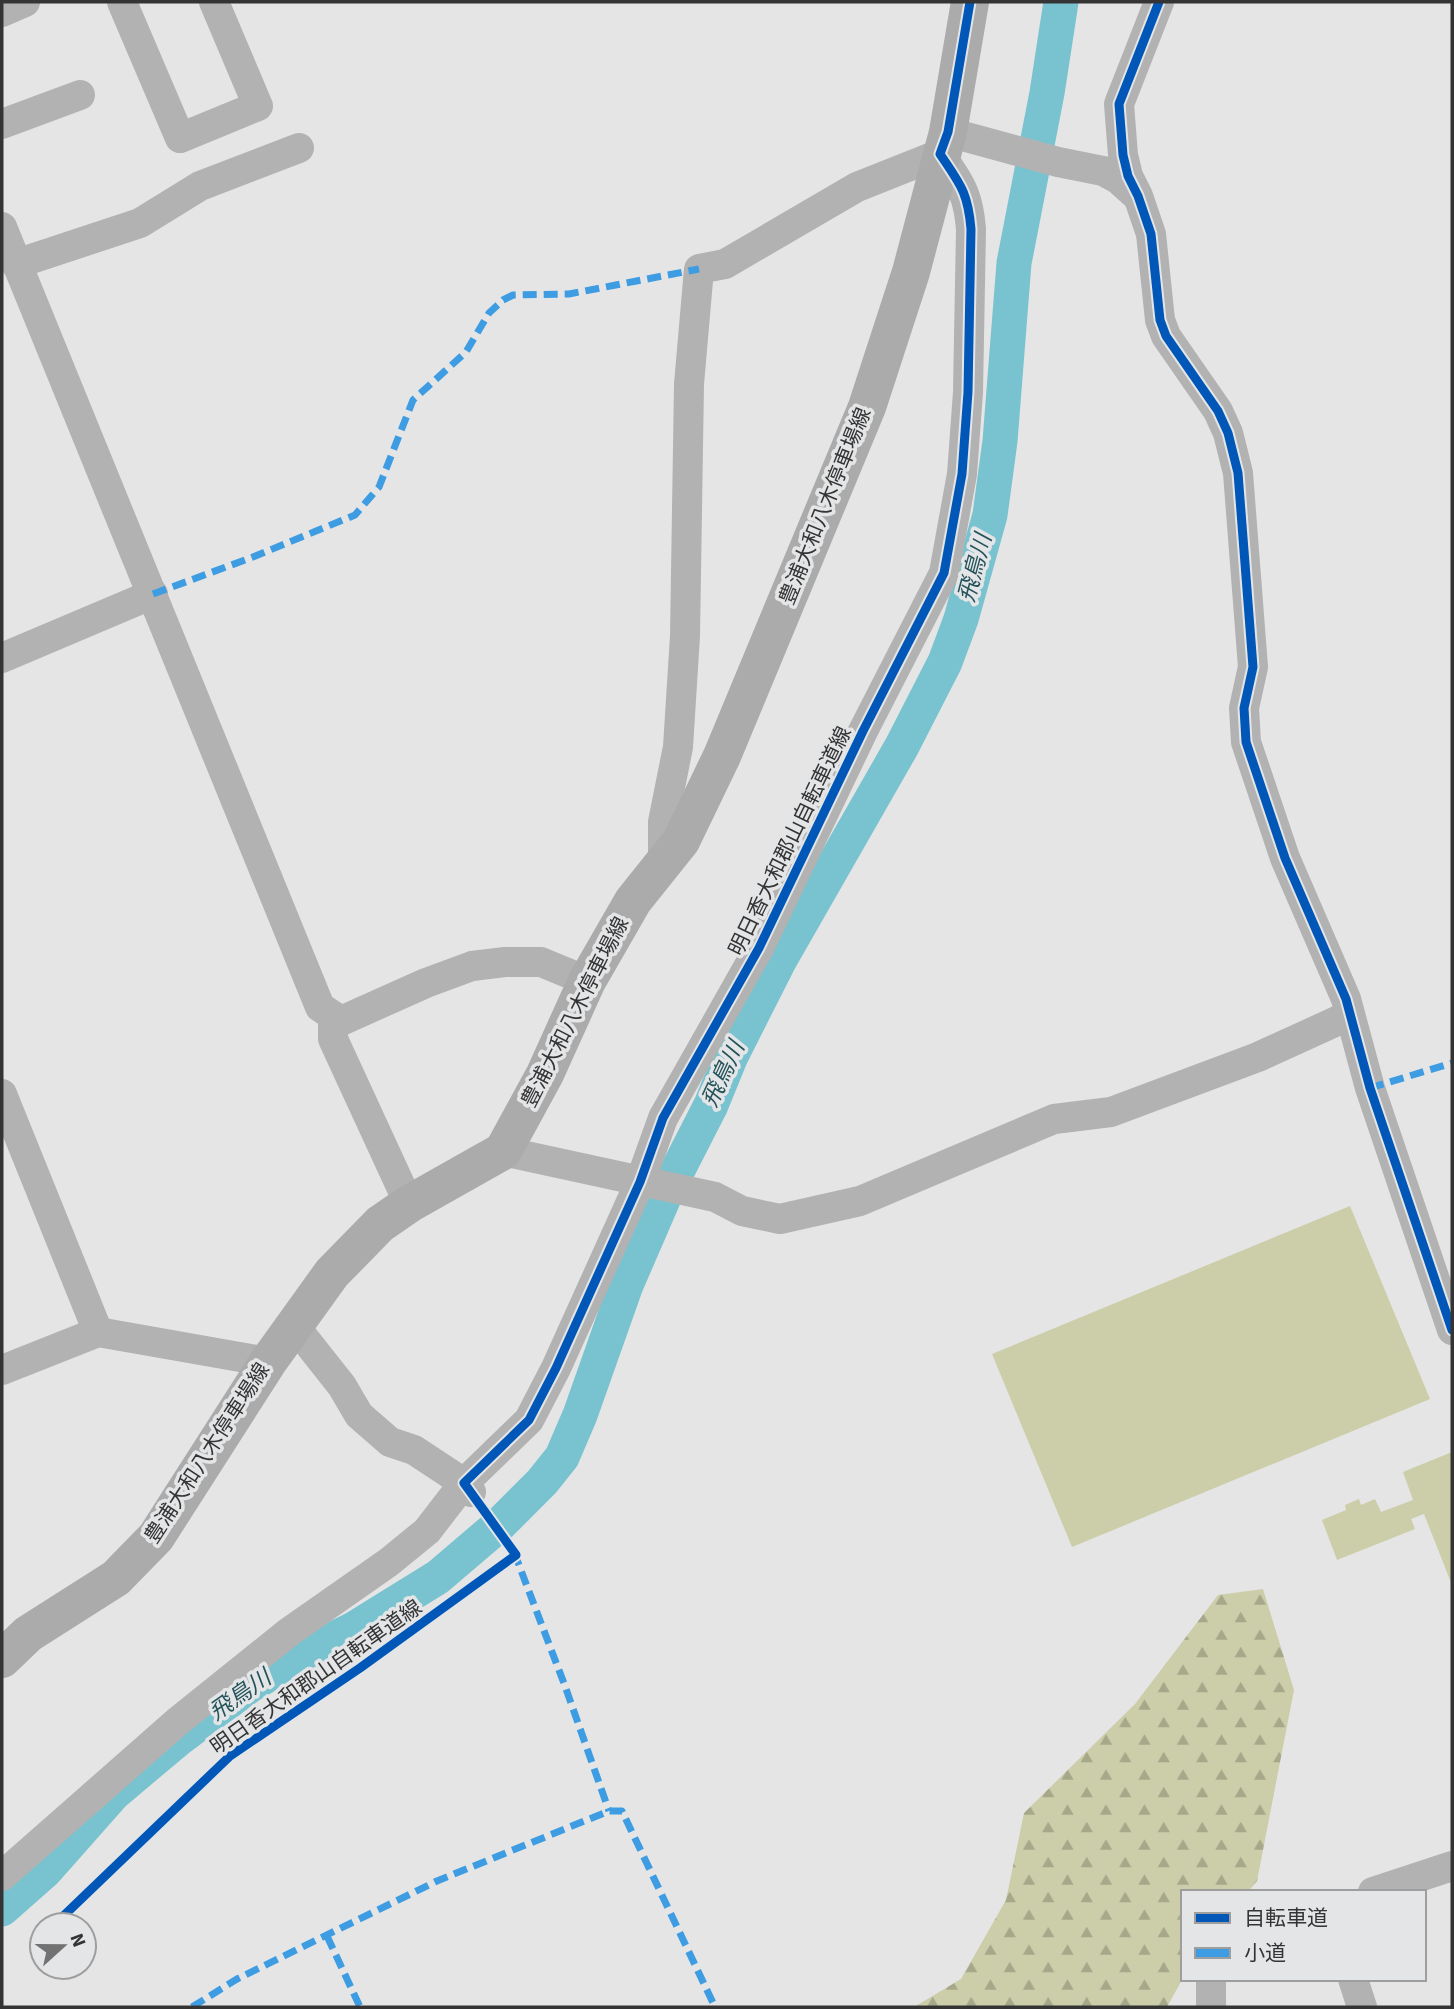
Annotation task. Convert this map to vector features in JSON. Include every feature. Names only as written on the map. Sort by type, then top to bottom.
[{"type":"main road","name":"豊浦大和八木停車場線","points":[[2,1659],[28,1634],[116,1578],[156,1537],[293,1324],[331,1273],[380,1224],[409,1204],[503,1151],[545,1074],[587,981],[633,901],[681,841],[722,756],[867,407],[951,141],[970,2]]},
{"type":"street","points":[[2,12],[25,2]]},
{"type":"street","points":[[122,2],[180,138],[258,106],[214,2]]},
{"type":"street","points":[[1067,163],[1102,141],[1159,2]]},
{"type":"street","points":[[2,124],[80,95]]},
{"type":"street","points":[[1119,104],[1123,155],[1128,176],[1138,196],[1150,234],[1160,320],[1166,336],[1218,411],[1228,433],[1238,473],[1253,667],[1244,708],[1246,742],[1273,827],[1340,983],[1370,1088],[1452,1330]]},
{"type":"street","points":[[663,862],[663,822],[678,747],[685,636],[689,384],[699,269],[725,264],[857,187],[951,141],[1103,171],[1118,179],[1138,196]]},
{"type":"street","name":"明日香大和郡山自転車道線","points":[[2,1876],[177,1722],[289,1632],[389,1562],[427,1531],[529,1420],[644,1183],[663,1118],[760,948],[863,731],[944,573],[962,474],[968,392],[971,229],[969,202],[951,141]]},
{"type":"street","points":[[16,264],[140,223],[201,186],[299,148]]},
{"type":"street","points":[[2,227],[320,1007],[341,1021],[472,966],[505,962],[541,962],[587,981]]},
{"type":"street","points":[[2,658],[153,594]]},
{"type":"street","points":[[503,1151],[715,1198],[742,1212],[780,1219],[860,1201],[1054,1119],[1111,1112],[1258,1057],[1350,1015]]},
{"type":"street","points":[[333,1016],[333,1039],[409,1204]]},
{"type":"street","points":[[2,1094],[97,1332]]},
{"type":"street","points":[[293,1324],[342,1386],[359,1415],[390,1442],[414,1450],[468,1488]]},
{"type":"street","points":[[2,1370],[97,1332],[268,1362]]},
{"type":"street","points":[[1379,1890],[1452,1866]]},
{"type":"street","points":[[1210,2007],[1211,1981]]},
{"type":"street","points":[[1354,1981],[1362,2007]]},
{"type":"green space","points":[[1350,1206],[1430,1399],[1072,1547],[992,1354]]},
{"type":"green space","points":[[1452,1452],[1452,1585],[1424,1514],[1411,1519],[1415,1529],[1337,1560],[1322,1520],[1346,1510],[1345,1505],[1359,1499],[1361,1505],[1375,1499],[1381,1512],[1413,1500],[1403,1472]]},
{"type":"green space","points":[[1263,1589],[1294,1690],[1257,1881],[1250,1890],[1181,1890],[1181,1981],[1167,2007],[914,2007],[961,1979],[1006,1900],[1024,1813],[1135,1704],[1218,1595]]},
{"type":"waterway","name":"飛鳥川","points":[[2,1909],[45,1871],[114,1793],[177,1740],[249,1686],[298,1657],[354,1629],[438,1577],[499,1525],[542,1482],[562,1457],[580,1415],[626,1285],[665,1195],[711,1105],[731,1056],[779,961],[902,746],[945,662],[961,619],[990,515],[1000,441],[1014,263],[1047,93],[1061,2]]},
{"type":"marked path","points":[[153,594],[355,515],[379,487],[413,400],[466,352],[489,313],[503,300],[513,295],[569,294],[699,269]]},
{"type":"marked path","points":[[1370,1088],[1452,1063]]},
{"type":"marked path","points":[[514,1552],[609,1811]]},
{"type":"marked path","points":[[192,2007],[237,1979],[437,1881],[609,1811],[622,1811],[715,2007]]},
{"type":"marked path","points":[[327,1936],[360,2007]]},
{"type":"cycle path","points":[[69,1911],[230,1756],[360,1668],[516,1555],[464,1483],[529,1420],[556,1368],[640,1182],[663,1118],[759,948],[863,731],[944,573],[962,474],[968,392],[971,229],[968,206],[962,189],[940,154],[948,132],[970,2]]},
{"type":"cycle path","points":[[1159,2],[1119,104],[1123,155],[1128,176],[1151,234],[1160,320],[1166,336],[1218,411],[1228,433],[1238,473],[1253,667],[1244,708],[1246,742],[1285,858],[1346,999],[1370,1088],[1452,1330]]}]
